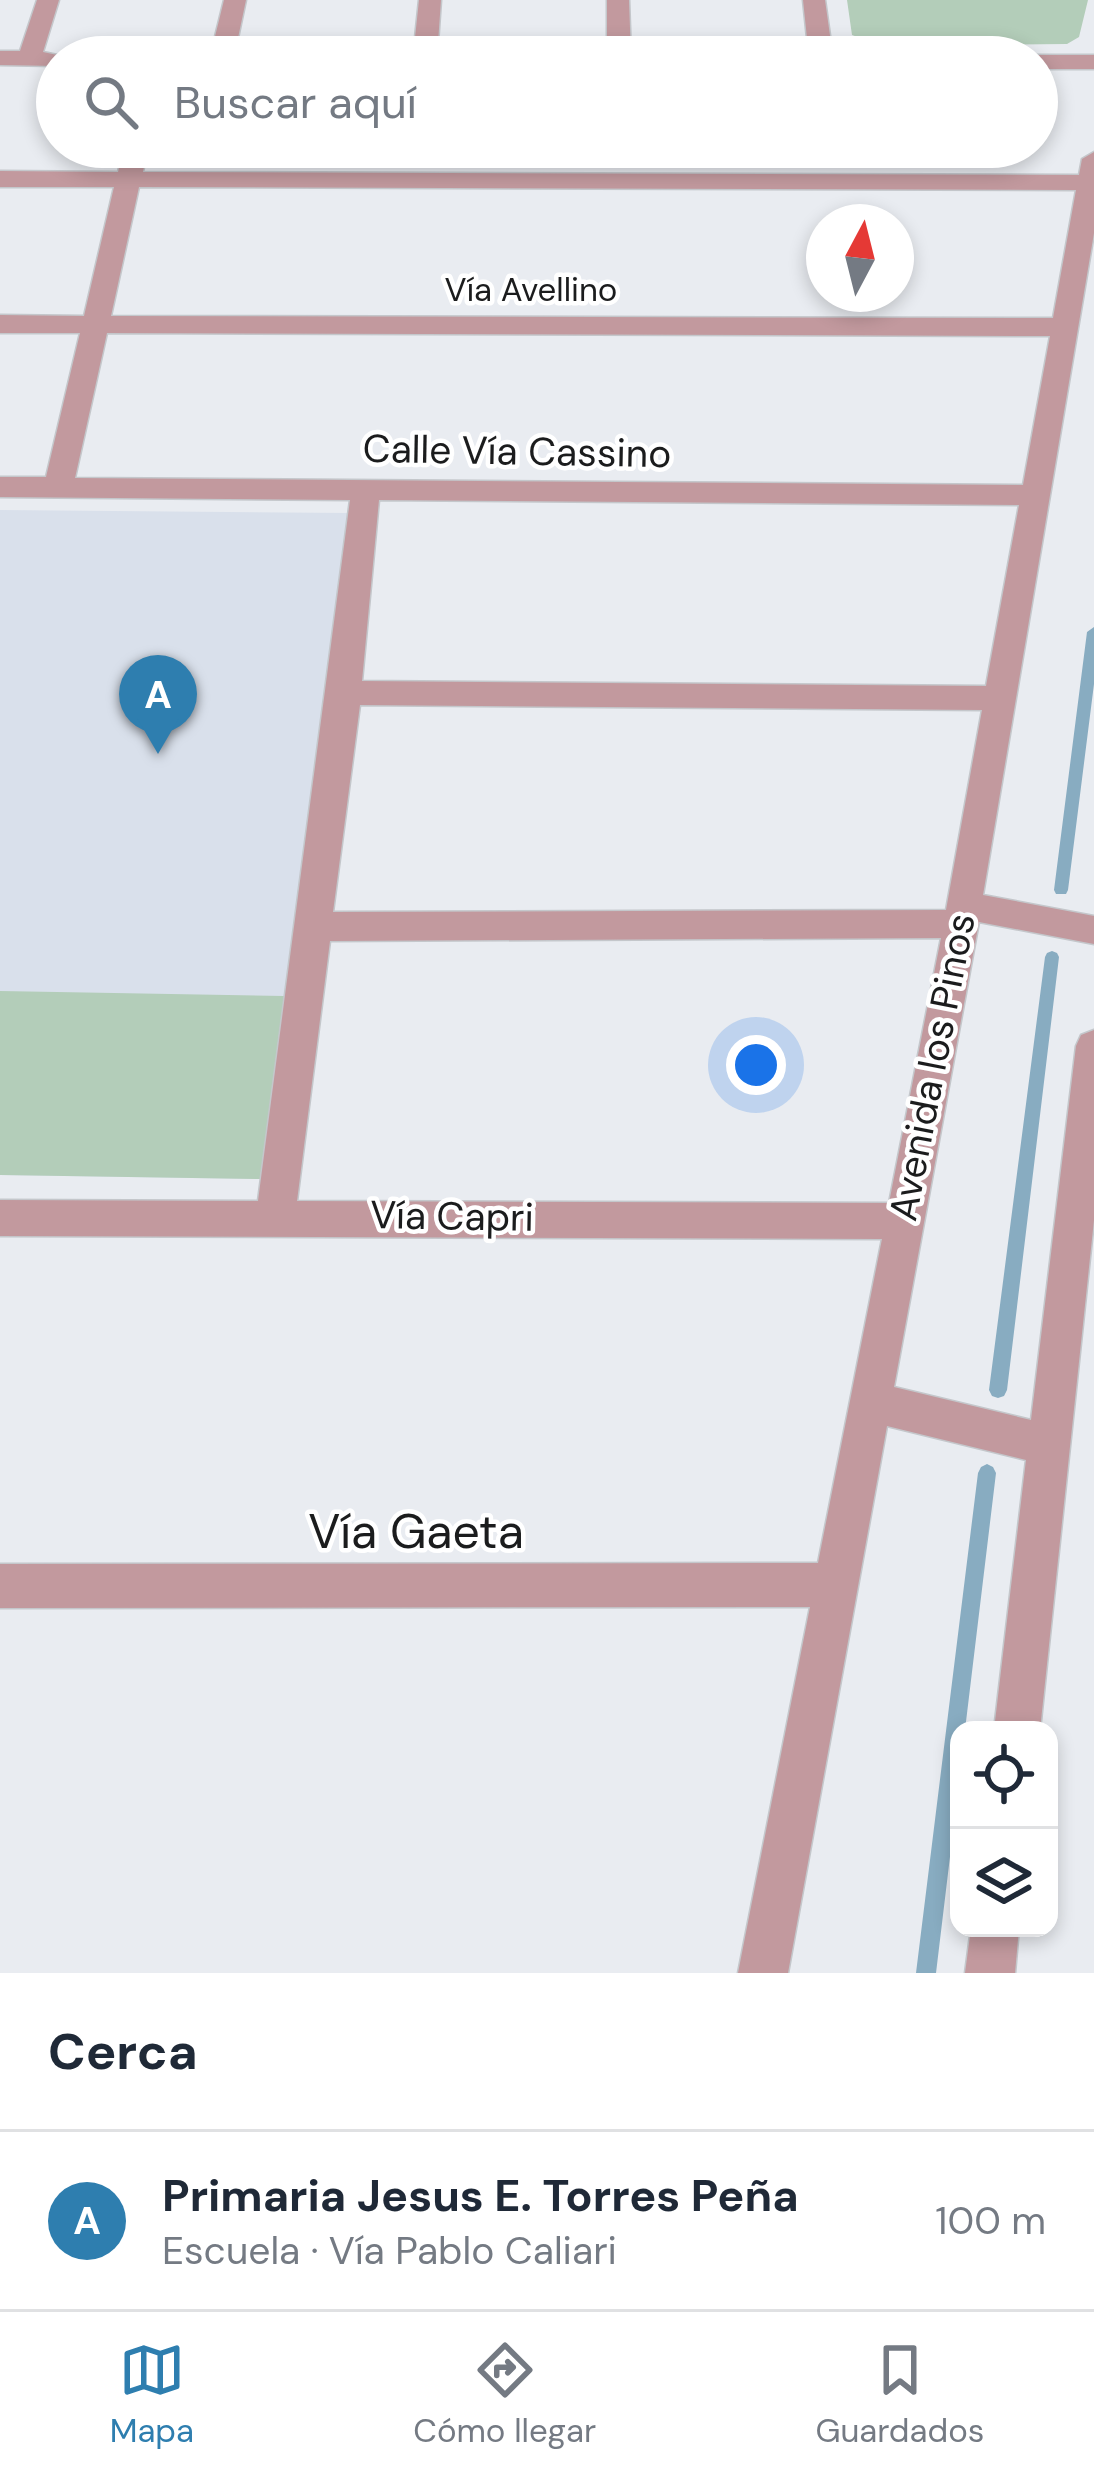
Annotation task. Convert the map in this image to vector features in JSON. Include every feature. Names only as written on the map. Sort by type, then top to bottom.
[{"type":"street","points":[[36,36],[48,0]]},
{"type":"street","points":[[227,36],[235,0]]},
{"type":"street","points":[[427,36],[430,0]]},
{"type":"street","points":[[618,0],[619,36]]},
{"type":"street","points":[[814,0],[818,36]]},
{"type":"street","points":[[29,58],[36,37]]},
{"type":"street","points":[[0,58],[36,58]]},
{"type":"street","points":[[1058,62],[1094,62]]},
{"type":"street","points":[[58,487],[130,168]]},
{"type":"street","points":[[0,179],[1093,175]]},
{"type":"street","name":"Avenida los Pinos","points":[[763,1973],[962,914],[996,698],[1093,175]]},
{"type":"street","name":"Vía Avellino","points":[[0,324],[1062,327]]},
{"type":"street","name":"Calle Vía Cassino","points":[[0,487],[1034,494]]},
{"type":"street","points":[[276,1215],[345,693],[366,488]]},
{"type":"street","points":[[345,693],[996,698]]},
{"type":"street","points":[[313,927],[962,914],[1094,930]]},
{"type":"street","points":[[1018,1721],[1094,1046]]},
{"type":"street","name":"Vía Capri","points":[[0,1218],[276,1215],[903,1221]]},
{"type":"street","points":[[868,1401],[1050,1445]]},
{"type":"street","name":"Vía Gaeta","points":[[0,1586],[833,1585]]},
{"type":"street","points":[[990,1973],[994,1937]]},
{"type":"shaded area","points":[[0,510],[350,513],[260,1179],[0,1175]]},
{"type":"green space","points":[[847,0],[1088,0],[1079,37],[1067,44],[1058,44],[1058,36],[852,35]]},
{"type":"green space","points":[[0,991],[284,996],[260,1179],[0,1175]]},
{"type":"waterway","points":[[1061,890],[1094,632]]},
{"type":"waterway","points":[[998,1390],[1052,957]]},
{"type":"waterway","points":[[926,1973],[987,1473]]},
{"type":"place","name":"Primaria Jesus E. Torres Peña","points":[[158,754]]}]
